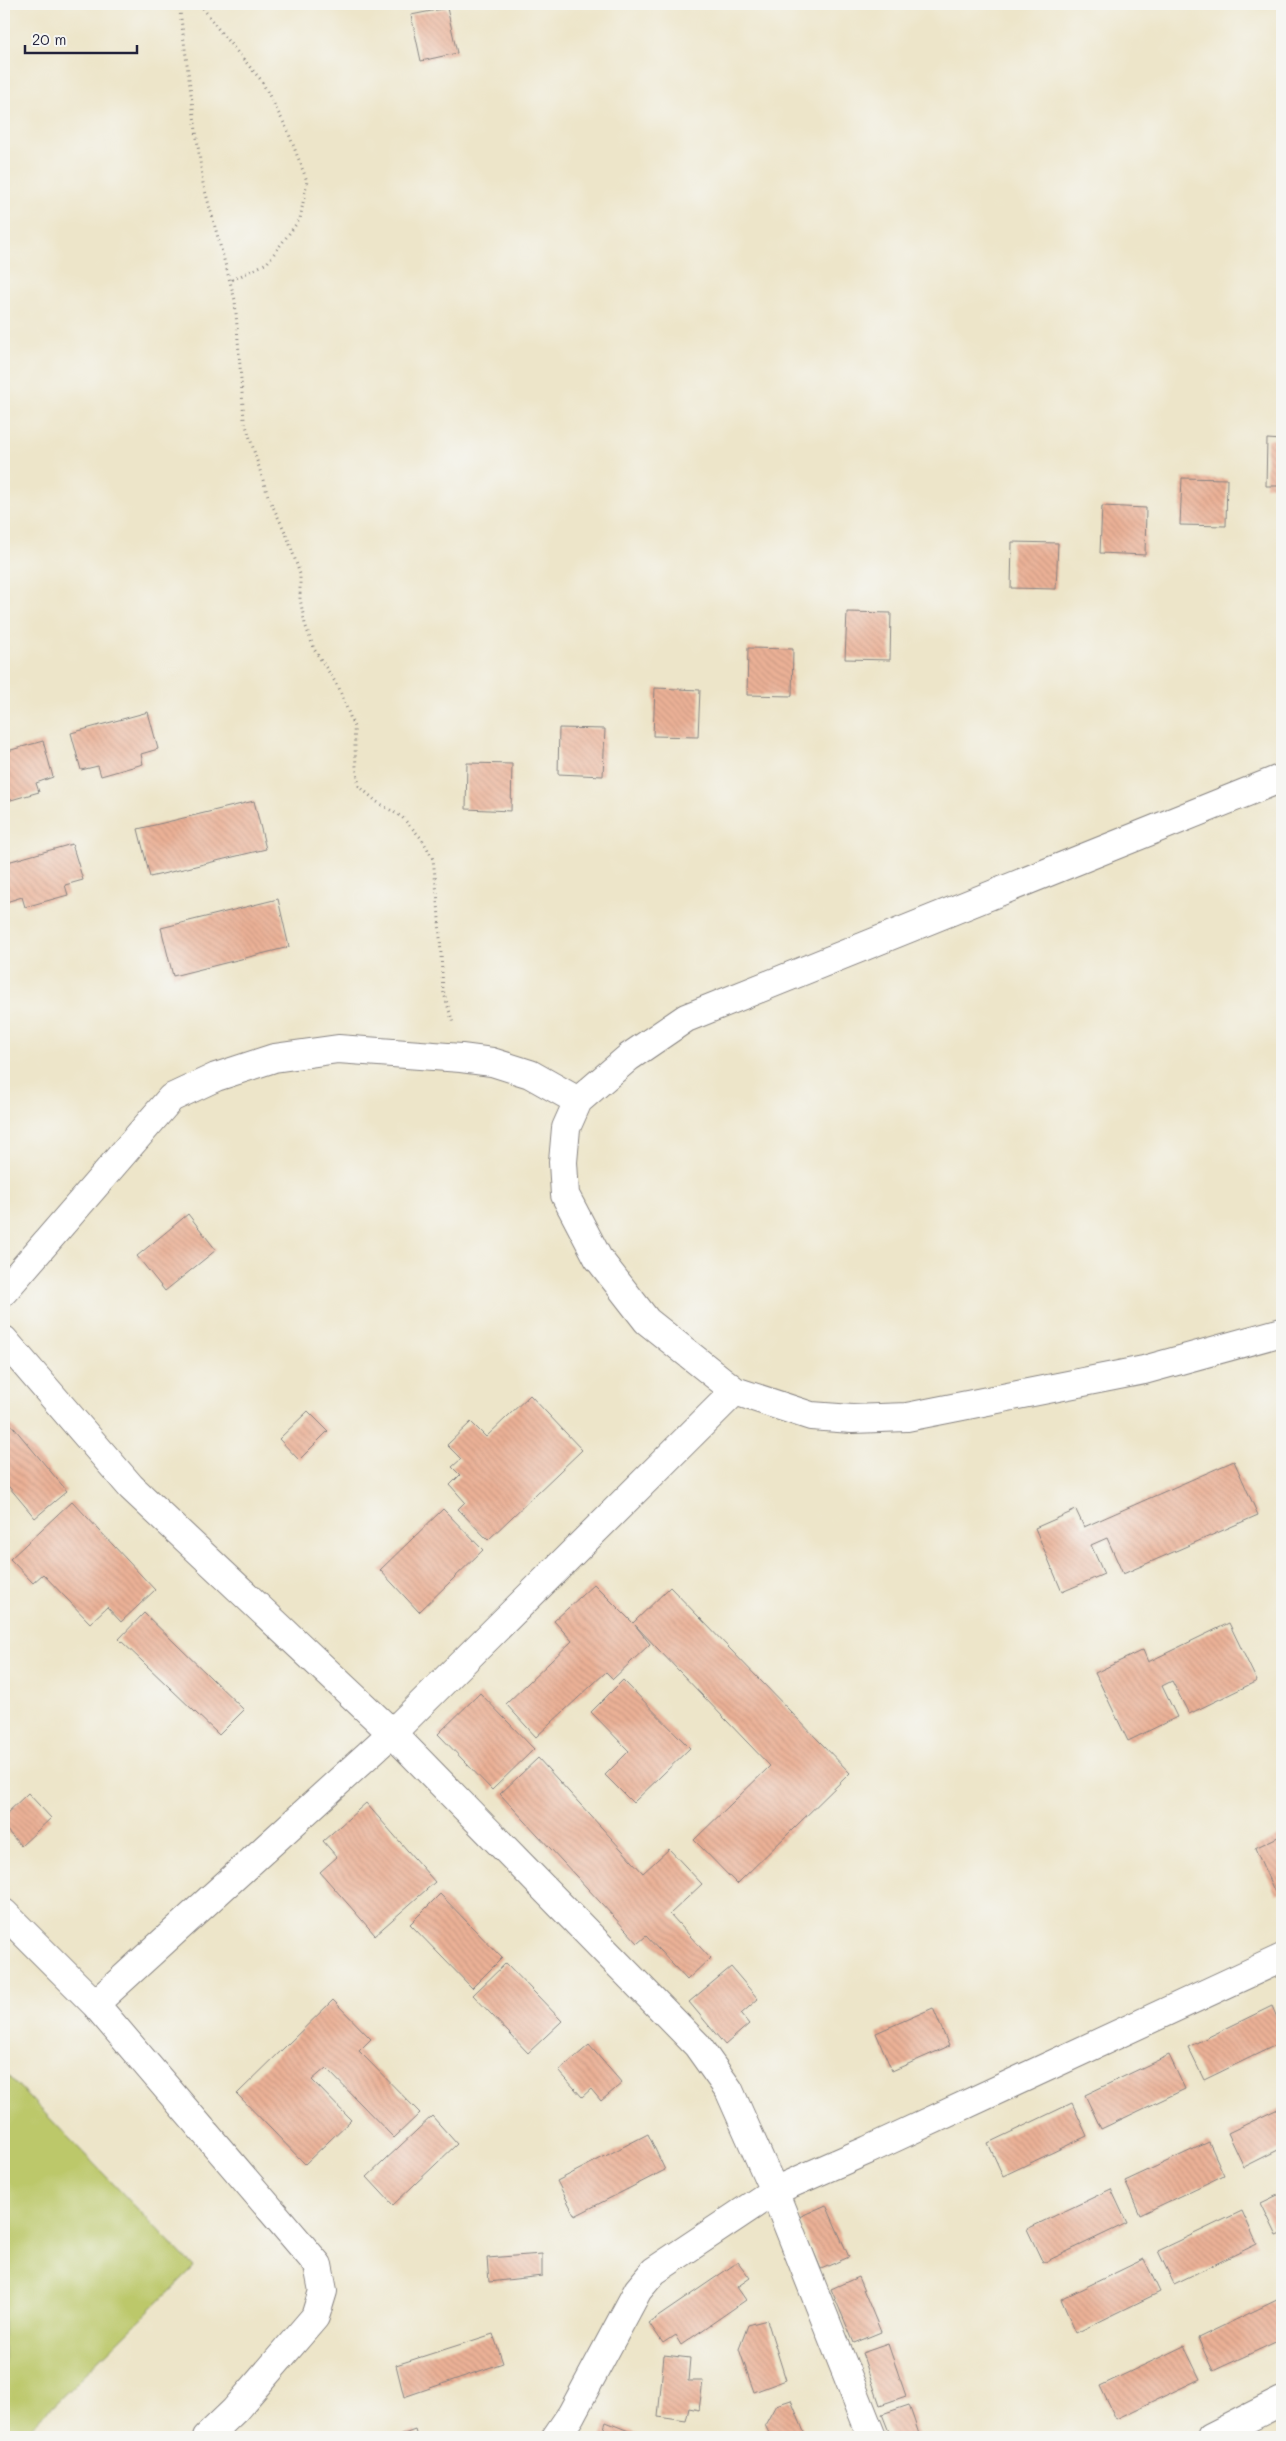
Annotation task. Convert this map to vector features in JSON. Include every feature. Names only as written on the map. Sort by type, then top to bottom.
[{"type":"street","points":[[1282,778],[686,1018],[629,1057],[578,1101],[566,1128],[563,1162],[565,1195],[594,1250],[647,1321],[735,1391],[811,1416],[852,1419],[907,1417],[1144,1370],[1282,1332]]},
{"type":"street","points":[[4,1290],[170,1098],[216,1078],[274,1058],[338,1049],[492,1062],[530,1074],[578,1101]]},
{"type":"street","points":[[4,1340],[132,1486],[392,1733],[697,2045],[729,2090],[774,2191],[872,2437]]},
{"type":"street","points":[[95,2004],[392,1733],[735,1391]]},
{"type":"street","points":[[4,1914],[95,2004],[318,2265],[323,2291],[315,2318],[235,2410],[207,2437]]},
{"type":"street","points":[[556,2437],[638,2290],[654,2271],[774,2191],[868,2150],[1282,1958]]},
{"type":"street","points":[[1211,2437],[1282,2401]]},
{"type":"path","points":[[179,4],[203,184],[235,300],[244,420],[268,496],[287,536],[300,574],[300,599],[304,624],[314,649],[339,688],[354,727],[359,786],[377,802],[402,817],[422,839],[433,859],[438,902],[443,990],[461,1058]]},
{"type":"path","points":[[200,4],[222,34],[261,80],[287,130],[306,181],[300,219],[267,262],[230,282]]},
{"type":"green space","points":[[4,2071],[194,2267],[21,2437],[4,2437]]},
{"type":"building","points":[[447,8],[457,53],[421,61],[411,15]]},
{"type":"building","points":[[1267,439],[1282,440],[1282,486],[1266,486]]},
{"type":"building","points":[[1182,478],[1227,479],[1226,526],[1180,525]]},
{"type":"building","points":[[1102,506],[1146,508],[1145,555],[1100,553]]},
{"type":"building","points":[[1012,542],[1058,543],[1056,589],[1011,588]]},
{"type":"building","points":[[847,612],[891,613],[890,660],[845,659]]},
{"type":"building","points":[[748,648],[793,649],[792,696],[747,695]]},
{"type":"building","points":[[655,688],[700,690],[698,737],[653,736]]},
{"type":"building","points":[[148,712],[158,749],[141,754],[143,764],[101,776],[98,766],[81,770],[71,733]]},
{"type":"building","points":[[559,728],[605,729],[603,776],[558,774]]},
{"type":"building","points":[[43,741],[53,777],[36,783],[39,792],[4,802],[4,752]]},
{"type":"building","points":[[467,763],[512,764],[511,811],[466,809]]},
{"type":"building","points":[[254,801],[266,849],[150,877],[138,829]]},
{"type":"building","points":[[72,844],[83,880],[65,885],[68,895],[25,907],[22,897],[6,902],[4,863]]},
{"type":"building","points":[[278,899],[289,947],[173,976],[161,928]]},
{"type":"building","points":[[188,1214],[216,1250],[165,1291],[137,1256]]},
{"type":"building","points":[[530,1395],[582,1450],[488,1540],[458,1509],[465,1502],[450,1485],[460,1475],[452,1467],[461,1459],[447,1445],[471,1422],[486,1437]]},
{"type":"building","points":[[308,1411],[328,1431],[299,1460],[279,1439]]},
{"type":"building","points":[[4,1416],[67,1491],[35,1518],[4,1481]]},
{"type":"building","points":[[1234,1461],[1258,1515],[1123,1574],[1107,1538],[1091,1545],[1104,1574],[1062,1592],[1035,1528],[1076,1510],[1084,1527]]},
{"type":"building","points":[[72,1501],[155,1590],[121,1622],[107,1607],[90,1623],[43,1574],[33,1583],[10,1559]]},
{"type":"building","points":[[443,1509],[483,1550],[419,1612],[380,1570]]},
{"type":"building","points":[[594,1584],[633,1623],[670,1587],[850,1773],[737,1884],[694,1840],[770,1766],[635,1625],[650,1644],[613,1679],[606,1672],[536,1737],[506,1704],[572,1641],[554,1621]]},
{"type":"building","points":[[144,1613],[244,1710],[219,1735],[119,1639]]},
{"type":"building","points":[[1229,1623],[1257,1681],[1189,1714],[1172,1681],[1162,1686],[1177,1717],[1128,1741],[1095,1673],[1143,1650],[1148,1662]]},
{"type":"building","points":[[623,1680],[690,1748],[633,1803],[605,1775],[629,1751],[591,1712]]},
{"type":"building","points":[[480,1693],[534,1749],[492,1790],[438,1734]]},
{"type":"building","points":[[538,1758],[643,1873],[669,1849],[702,1884],[670,1914],[710,1958],[687,1980],[646,1936],[638,1943],[500,1794]]},
{"type":"building","points":[[28,1793],[51,1818],[21,1846],[4,1827],[4,1816]]},
{"type":"building","points":[[366,1803],[435,1882],[375,1935],[320,1872],[337,1857],[323,1841]]},
{"type":"building","points":[[1282,1835],[1282,1892],[1276,1895],[1255,1848]]},
{"type":"building","points":[[440,1894],[502,1958],[472,1988],[410,1924]]},
{"type":"building","points":[[506,1963],[562,2021],[528,2053],[473,1995]]},
{"type":"building","points":[[731,1967],[758,1999],[741,2014],[749,2024],[725,2045],[689,2002]]},
{"type":"building","points":[[333,2000],[371,2039],[359,2051],[420,2113],[394,2138],[326,2068],[312,2080],[351,2120],[305,2164],[237,2094]]},
{"type":"building","points":[[1272,2006],[1282,2029],[1282,2042],[1204,2080],[1188,2047]]},
{"type":"building","points":[[933,2008],[949,2046],[892,2071],[876,2033]]},
{"type":"building","points":[[589,2045],[622,2083],[601,2101],[591,2089],[582,2097],[559,2071]]},
{"type":"building","points":[[1169,2055],[1185,2089],[1101,2129],[1085,2095]]},
{"type":"building","points":[[1072,2103],[1087,2136],[1003,2176],[988,2143]]},
{"type":"building","points":[[1282,2107],[1282,2148],[1244,2167],[1228,2133]]},
{"type":"building","points":[[432,2116],[457,2144],[393,2205],[367,2177]]},
{"type":"building","points":[[648,2134],[665,2170],[575,2216],[557,2181]]},
{"type":"building","points":[[1209,2142],[1224,2175],[1140,2215],[1125,2181]]},
{"type":"building","points":[[1111,2189],[1127,2223],[1043,2263],[1027,2229]]},
{"type":"building","points":[[1282,2193],[1282,2234],[1277,2236],[1261,2203]]},
{"type":"building","points":[[826,2205],[849,2257],[821,2269],[799,2217]]},
{"type":"building","points":[[1242,2211],[1257,2244],[1174,2284],[1158,2251]]},
{"type":"building","points":[[542,2254],[542,2276],[489,2282],[487,2258]]},
{"type":"building","points":[[1144,2259],[1160,2292],[1076,2333],[1061,2299]]},
{"type":"building","points":[[738,2262],[750,2278],[737,2287],[746,2300],[681,2345],[675,2335],[663,2343],[649,2323]]},
{"type":"building","points":[[858,2277],[881,2332],[854,2343],[831,2289]]},
{"type":"building","points":[[1281,2298],[1282,2339],[1213,2371],[1198,2338]]},
{"type":"building","points":[[767,2320],[786,2380],[754,2392],[739,2349],[748,2325]]},
{"type":"building","points":[[493,2334],[503,2363],[404,2397],[396,2365]]},
{"type":"building","points":[[888,2344],[906,2396],[880,2405],[862,2353]]},
{"type":"building","points":[[1184,2346],[1200,2379],[1116,2419],[1100,2386]]},
{"type":"building","points":[[664,2355],[690,2358],[688,2381],[703,2381],[699,2410],[689,2408],[686,2421],[658,2417]]},
{"type":"building","points":[[791,2400],[806,2437],[771,2437],[765,2425],[776,2405]]},
{"type":"building","points":[[909,2405],[920,2437],[891,2437],[882,2414]]},
{"type":"building","points":[[606,2422],[644,2437],[601,2437]]},
{"type":"building","points":[[415,2430],[417,2437],[396,2437]]}]
